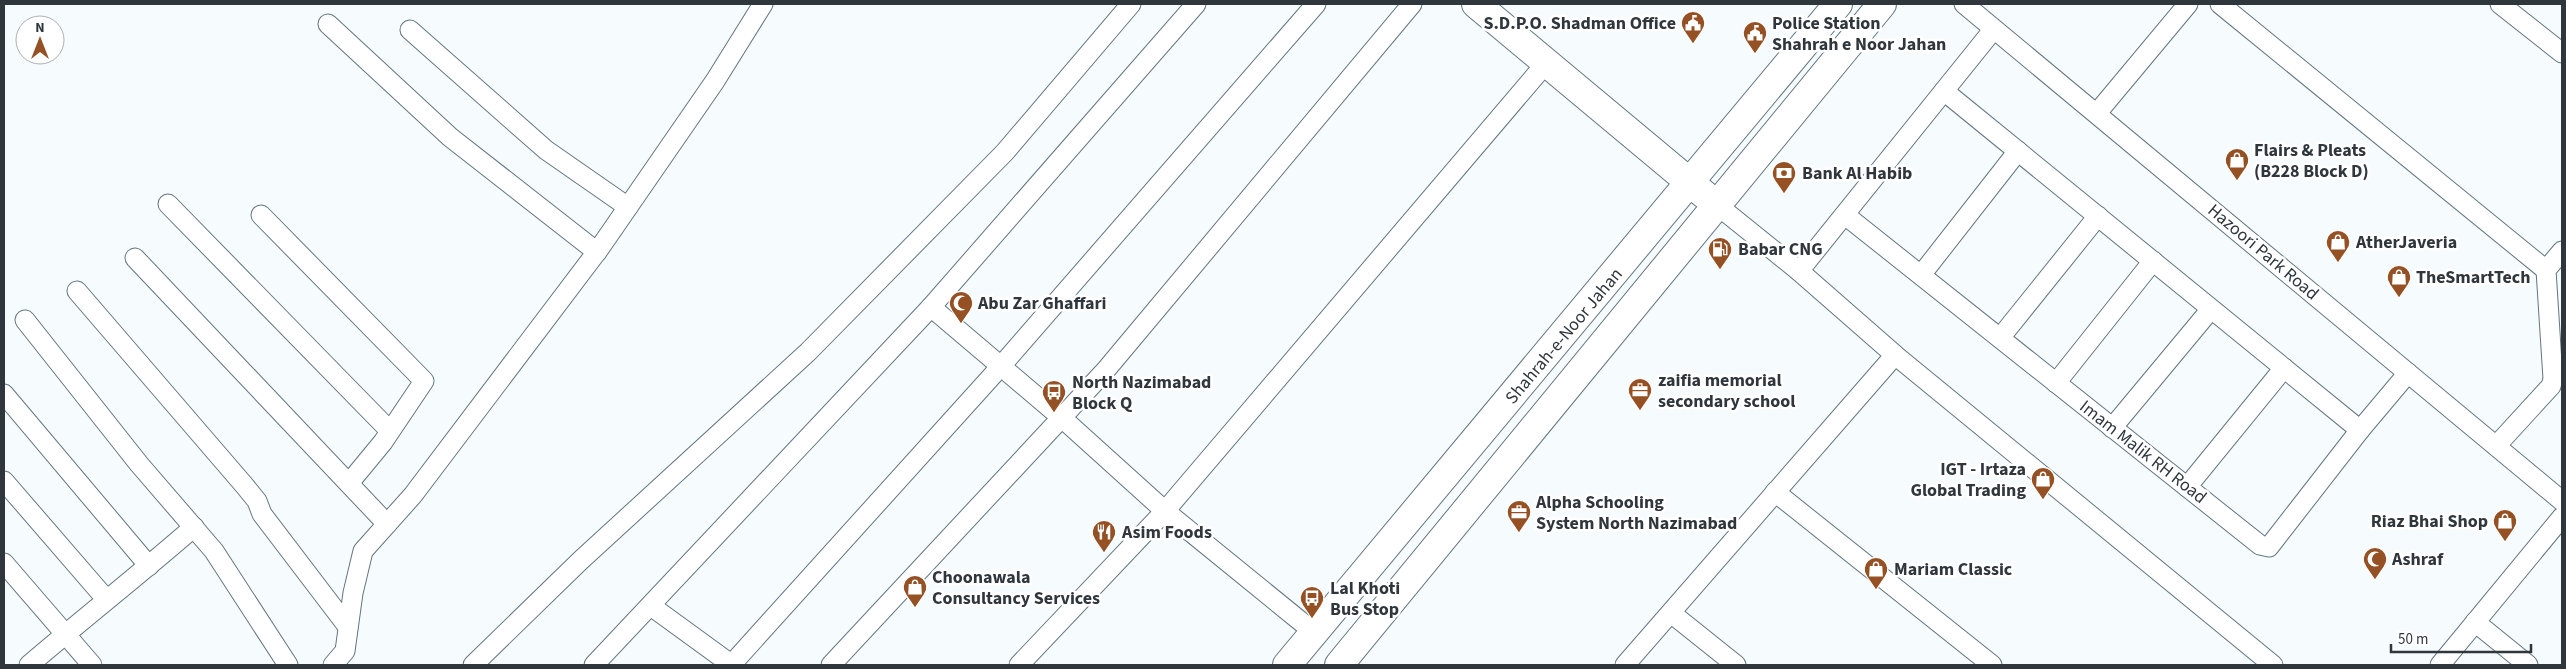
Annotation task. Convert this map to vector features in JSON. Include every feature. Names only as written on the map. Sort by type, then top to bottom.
[{"type":"main road","points":[[1476,4],[1717,205]]},
{"type":"main road","name":"Shahrah-e-Noor Jahan","points":[[1287,665],[1691,183],[1838,4]]},
{"type":"main road","name":"Shahrah-e-Noor Jahan","points":[[1339,665],[1882,4]]},
{"type":"street","points":[[333,665],[345,651],[353,593],[363,551],[413,495],[597,252],[715,81],[763,4]]},
{"type":"street","points":[[473,665],[581,560],[808,352],[1005,152],[1131,4]]},
{"type":"street","points":[[594,665],[931,307],[1196,4]]},
{"type":"street","points":[[651,606],[731,665],[1000,366],[1316,4]]},
{"type":"street","points":[[831,665],[1105,371],[1412,4]]},
{"type":"street","name":"Hazoori Park Road","points":[[1964,4],[2562,501]]},
{"type":"street","points":[[2097,113],[2188,4]]},
{"type":"street","points":[[2220,4],[2546,270]]},
{"type":"street","points":[[2500,4],[2562,53]]},
{"type":"street","points":[[328,24],[450,136],[597,252]]},
{"type":"street","points":[[410,30],[546,150],[628,208]]},
{"type":"street","points":[[1800,271],[1993,30]]},
{"type":"street","points":[[1019,665],[1165,511],[1547,62]]},
{"type":"street","points":[[1944,91],[2360,430]]},
{"type":"street","points":[[1921,275],[2018,151]]},
{"type":"street","points":[[168,204],[390,431]]},
{"type":"street","points":[[1717,205],[1800,271],[1895,354],[2273,665]]},
{"type":"street","points":[[261,215],[424,382],[390,431],[350,482]]},
{"type":"street","name":"Imam Malik RH Road","points":[[1845,215],[2260,545],[2269,547],[2360,430],[2408,373]]},
{"type":"street","points":[[2000,338],[2098,216]]},
{"type":"street","points":[[2496,446],[2551,386],[2553,379],[2546,270],[2562,251]]},
{"type":"street","points":[[135,258],[350,482],[387,524]]},
{"type":"street","points":[[2056,383],[2153,261]]},
{"type":"street","points":[[77,291],[257,501],[262,514],[348,627]]},
{"type":"street","points":[[931,307],[1062,418],[1165,511],[1315,633]]},
{"type":"street","points":[[2112,428],[2211,309]]},
{"type":"street","points":[[25,320],[139,464],[214,552],[288,665]]},
{"type":"street","points":[[1625,665],[1895,354]]},
{"type":"street","points":[[2186,487],[2284,368]]},
{"type":"street","points":[[4,394],[149,566]]},
{"type":"street","points":[[4,481],[106,598]]},
{"type":"street","points":[[1776,492],[1992,665]]},
{"type":"street","points":[[2440,665],[2562,516]]},
{"type":"street","points":[[29,665],[106,598],[149,566],[194,527]]},
{"type":"street","points":[[4,563],[92,665]]},
{"type":"street","points":[[1671,613],[1736,665]]},
{"type":"street","points":[[2475,622],[2528,665]]},
{"type":"place","name":"S.D.P.O. Shadman Office","points":[[1693,44]]},
{"type":"place","name":"Police Station Shahrah e Noor Jahan","points":[[1755,54]]},
{"type":"place","name":"Flairs & Pleats (B228 Block D)","points":[[2237,181]]},
{"type":"place","name":"Bank Al Habib","points":[[1784,194]]},
{"type":"place","name":"AtherJaveria","points":[[2338,263]]},
{"type":"place","name":"Babar CNG","points":[[1720,270]]},
{"type":"place","name":"TheSmartTech","points":[[2399,298]]},
{"type":"place","name":"Abu Zar Ghaffari","points":[[961,324]]},
{"type":"place","name":"zaifia memorial secondary school","points":[[1640,411]]},
{"type":"place","name":"North Nazimabad Block Q","points":[[1054,413]]},
{"type":"place","name":"IGT - Irtaza Global Trading","points":[[2043,500]]},
{"type":"place","name":"Alpha Schooling System North Nazimabad","points":[[1519,533]]},
{"type":"place","name":"Riaz Bhai Shop","points":[[2505,542]]},
{"type":"place","name":"Asim Foods","points":[[1104,553]]},
{"type":"place","name":"Ashraf","points":[[2375,580]]},
{"type":"place","name":"Mariam Classic","points":[[1876,590]]},
{"type":"place","name":"Choonawala Consultancy Services","points":[[915,608]]},
{"type":"place","name":"Lal Khoti Bus Stop","points":[[1312,619]]}]
